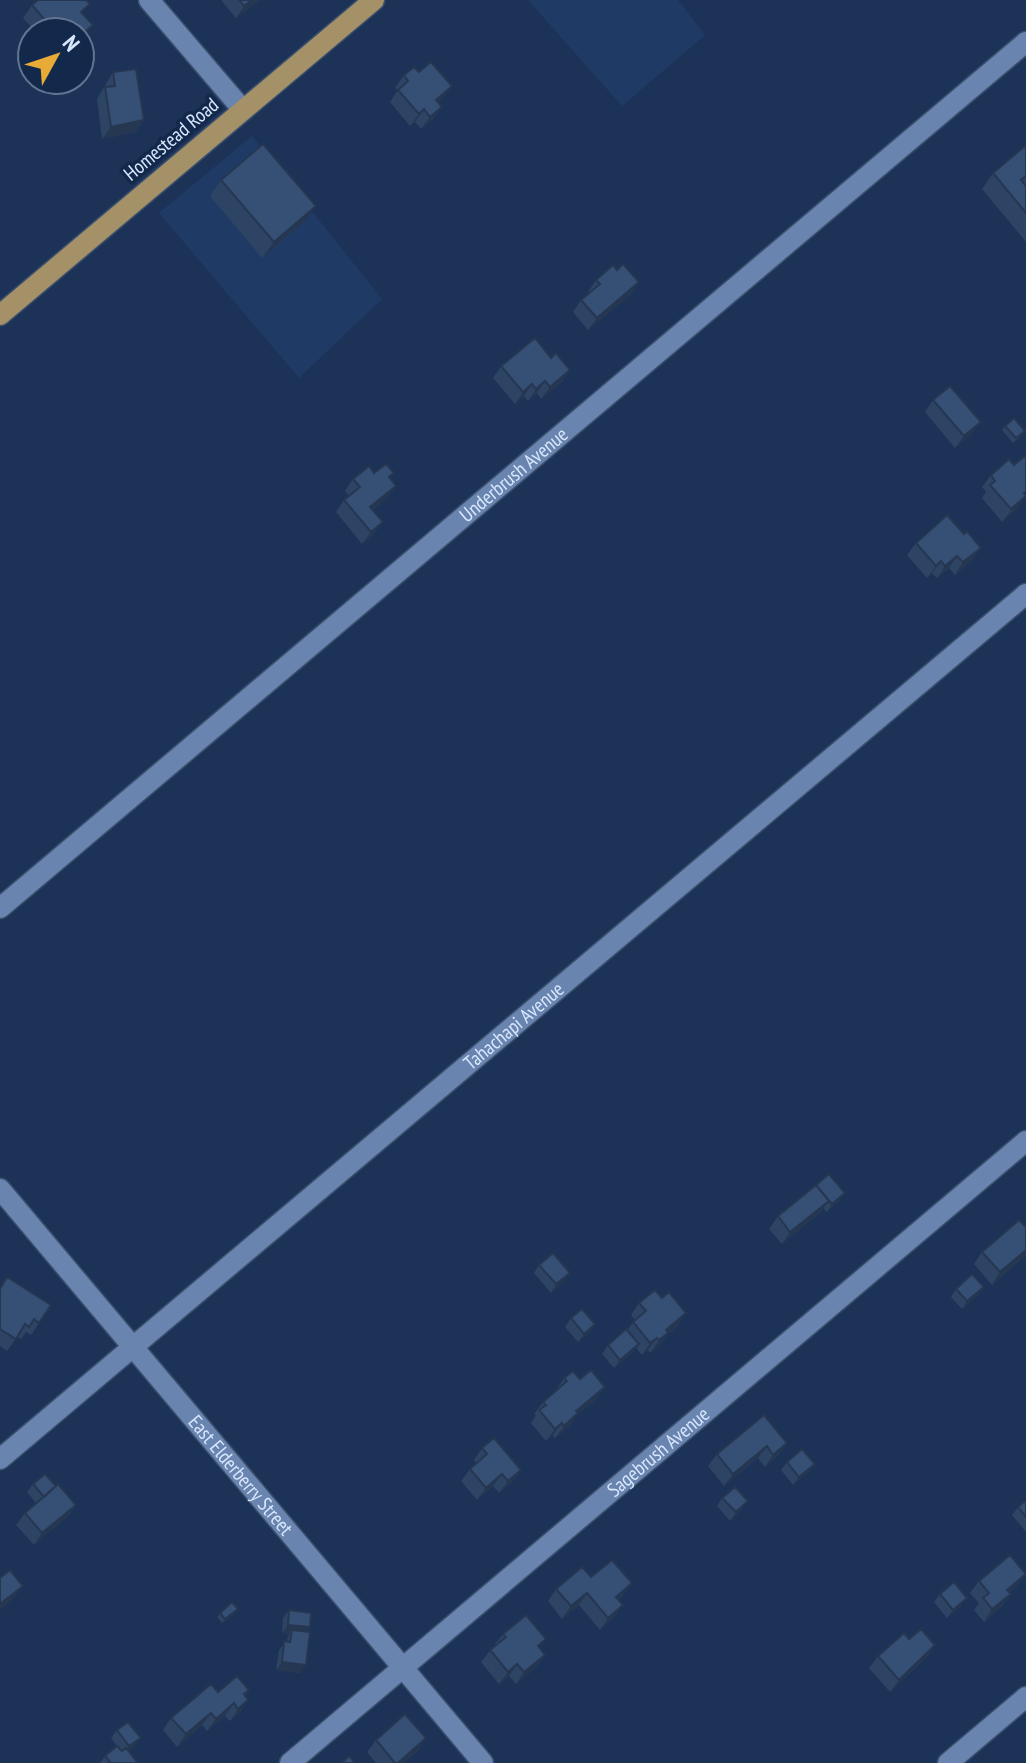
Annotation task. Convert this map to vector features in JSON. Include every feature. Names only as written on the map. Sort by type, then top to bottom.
[{"type":"main road","name":"Homestead Road","points":[[0,315],[374,0]]},
{"type":"street","points":[[149,0],[243,110]]},
{"type":"street","name":"Underbrush Avenue","points":[[0,908],[1026,42]]},
{"type":"street","name":"Tahachapi Avenue","points":[[0,1459],[1026,594]]},
{"type":"street","name":"Sagebrush Avenue","points":[[290,1763],[1026,1141]]},
{"type":"street","name":"East Elderberry Street","points":[[0,1189],[483,1763]]},
{"type":"street","points":[[948,1763],[1026,1697]]},
{"type":"shaded area","points":[[528,0],[678,0],[705,35],[622,106]]},
{"type":"shaded area","points":[[252,136],[382,299],[299,378],[159,213]]},
{"type":"building","points":[[38,0],[86,0],[90,4],[81,12],[85,16],[41,16],[32,5]]},
{"type":"building","points":[[431,62],[452,86],[436,100],[442,107],[430,117],[424,109],[419,114],[398,90],[408,81],[404,75],[414,67],[419,72]]},
{"type":"building","points":[[136,69],[144,120],[111,127],[105,87],[115,86],[113,72]]},
{"type":"building","points":[[263,144],[316,206],[274,242],[221,180]]},
{"type":"building","points":[[1026,145],[1026,176],[1021,180],[1026,186],[1026,213],[993,173]]},
{"type":"building","points":[[623,264],[639,282],[597,318],[581,300],[600,284],[596,280],[613,265],[617,270]]},
{"type":"building","points":[[535,338],[551,358],[556,353],[570,370],[550,387],[545,381],[536,389],[532,384],[523,392],[501,366]]},
{"type":"building","points":[[950,386],[981,422],[964,436],[933,400]]},
{"type":"building","points":[[1014,418],[1025,431],[1016,438],[1005,426]]},
{"type":"building","points":[[1026,455],[1026,496],[1011,509],[990,485],[995,481],[991,475],[1009,459],[1014,465]]},
{"type":"building","points":[[386,464],[394,473],[389,477],[396,486],[370,507],[383,522],[371,532],[344,500],[360,487],[353,479],[369,466],[374,473]]},
{"type":"building","points":[[947,515],[964,534],[967,531],[981,548],[963,562],[957,556],[945,566],[941,561],[936,566],[916,543]]},
{"type":"building","points":[[829,1174],[845,1193],[832,1204],[816,1185]]},
{"type":"building","points":[[816,1185],[829,1201],[790,1232],[778,1216]]},
{"type":"building","points":[[1019,1220],[1026,1227],[1026,1250],[1000,1272],[982,1252]]},
{"type":"building","points":[[553,1253],[570,1273],[556,1284],[539,1265]]},
{"type":"building","points":[[972,1274],[984,1287],[967,1301],[956,1289]]},
{"type":"building","points":[[7,1277],[51,1305],[39,1323],[34,1319],[29,1327],[25,1324],[16,1339],[0,1329],[0,1289]]},
{"type":"building","points":[[655,1290],[662,1298],[669,1292],[686,1313],[666,1330],[668,1333],[650,1343],[633,1322],[646,1311],[639,1303]]},
{"type":"building","points":[[582,1309],[595,1324],[584,1334],[571,1318]]},
{"type":"building","points":[[626,1329],[639,1344],[620,1360],[608,1345]]},
{"type":"building","points":[[591,1370],[605,1387],[576,1411],[578,1413],[564,1426],[562,1423],[555,1429],[539,1410],[546,1405],[543,1402],[567,1381],[564,1378],[573,1371],[580,1379]]},
{"type":"building","points":[[764,1415],[787,1443],[773,1455],[767,1446],[733,1474],[717,1454]]},
{"type":"building","points":[[494,1438],[521,1470],[508,1481],[502,1474],[486,1488],[470,1469],[487,1454],[482,1448]]},
{"type":"building","points":[[802,1449],[815,1464],[799,1477],[787,1462]]},
{"type":"building","points":[[45,1474],[56,1486],[44,1497],[33,1484]]},
{"type":"building","points":[[58,1484],[76,1505],[42,1533],[25,1513]]},
{"type":"building","points":[[735,1487],[748,1501],[736,1512],[722,1498]]},
{"type":"building","points":[[1026,1500],[1026,1517],[1018,1507]]},
{"type":"building","points":[[1010,1555],[1026,1574],[1007,1590],[1011,1594],[992,1609],[983,1598],[989,1593],[979,1581]]},
{"type":"building","points":[[612,1560],[632,1583],[616,1597],[623,1605],[608,1618],[587,1593],[571,1606],[556,1589],[582,1567],[591,1577]]},
{"type":"building","points":[[10,1570],[23,1586],[0,1604],[0,1578]]},
{"type":"building","points":[[954,1582],[967,1598],[953,1610],[940,1594]]},
{"type":"building","points":[[232,1602],[238,1609],[225,1619],[220,1613]]},
{"type":"building","points":[[289,1610],[311,1613],[310,1627],[288,1625]]},
{"type":"building","points":[[526,1615],[546,1639],[538,1646],[545,1655],[524,1672],[517,1664],[508,1672],[490,1650],[506,1637],[503,1634]]},
{"type":"building","points":[[921,1629],[935,1645],[899,1680],[878,1656],[904,1633],[909,1639]]},
{"type":"building","points":[[292,1630],[310,1632],[306,1665],[282,1662],[284,1641],[290,1642]]},
{"type":"building","points":[[237,1676],[249,1690],[244,1694],[248,1700],[238,1709],[234,1703],[216,1719],[211,1713],[186,1734],[171,1718],[211,1684],[218,1692]]},
{"type":"building","points":[[405,1714],[426,1738],[395,1763],[376,1740]]},
{"type":"building","points":[[128,1722],[141,1738],[129,1746],[117,1730]]},
{"type":"building","points":[[117,1746],[122,1751],[126,1748],[137,1762],[108,1763],[105,1756]]},
{"type":"building","points":[[349,1756],[355,1763],[342,1763]]}]
